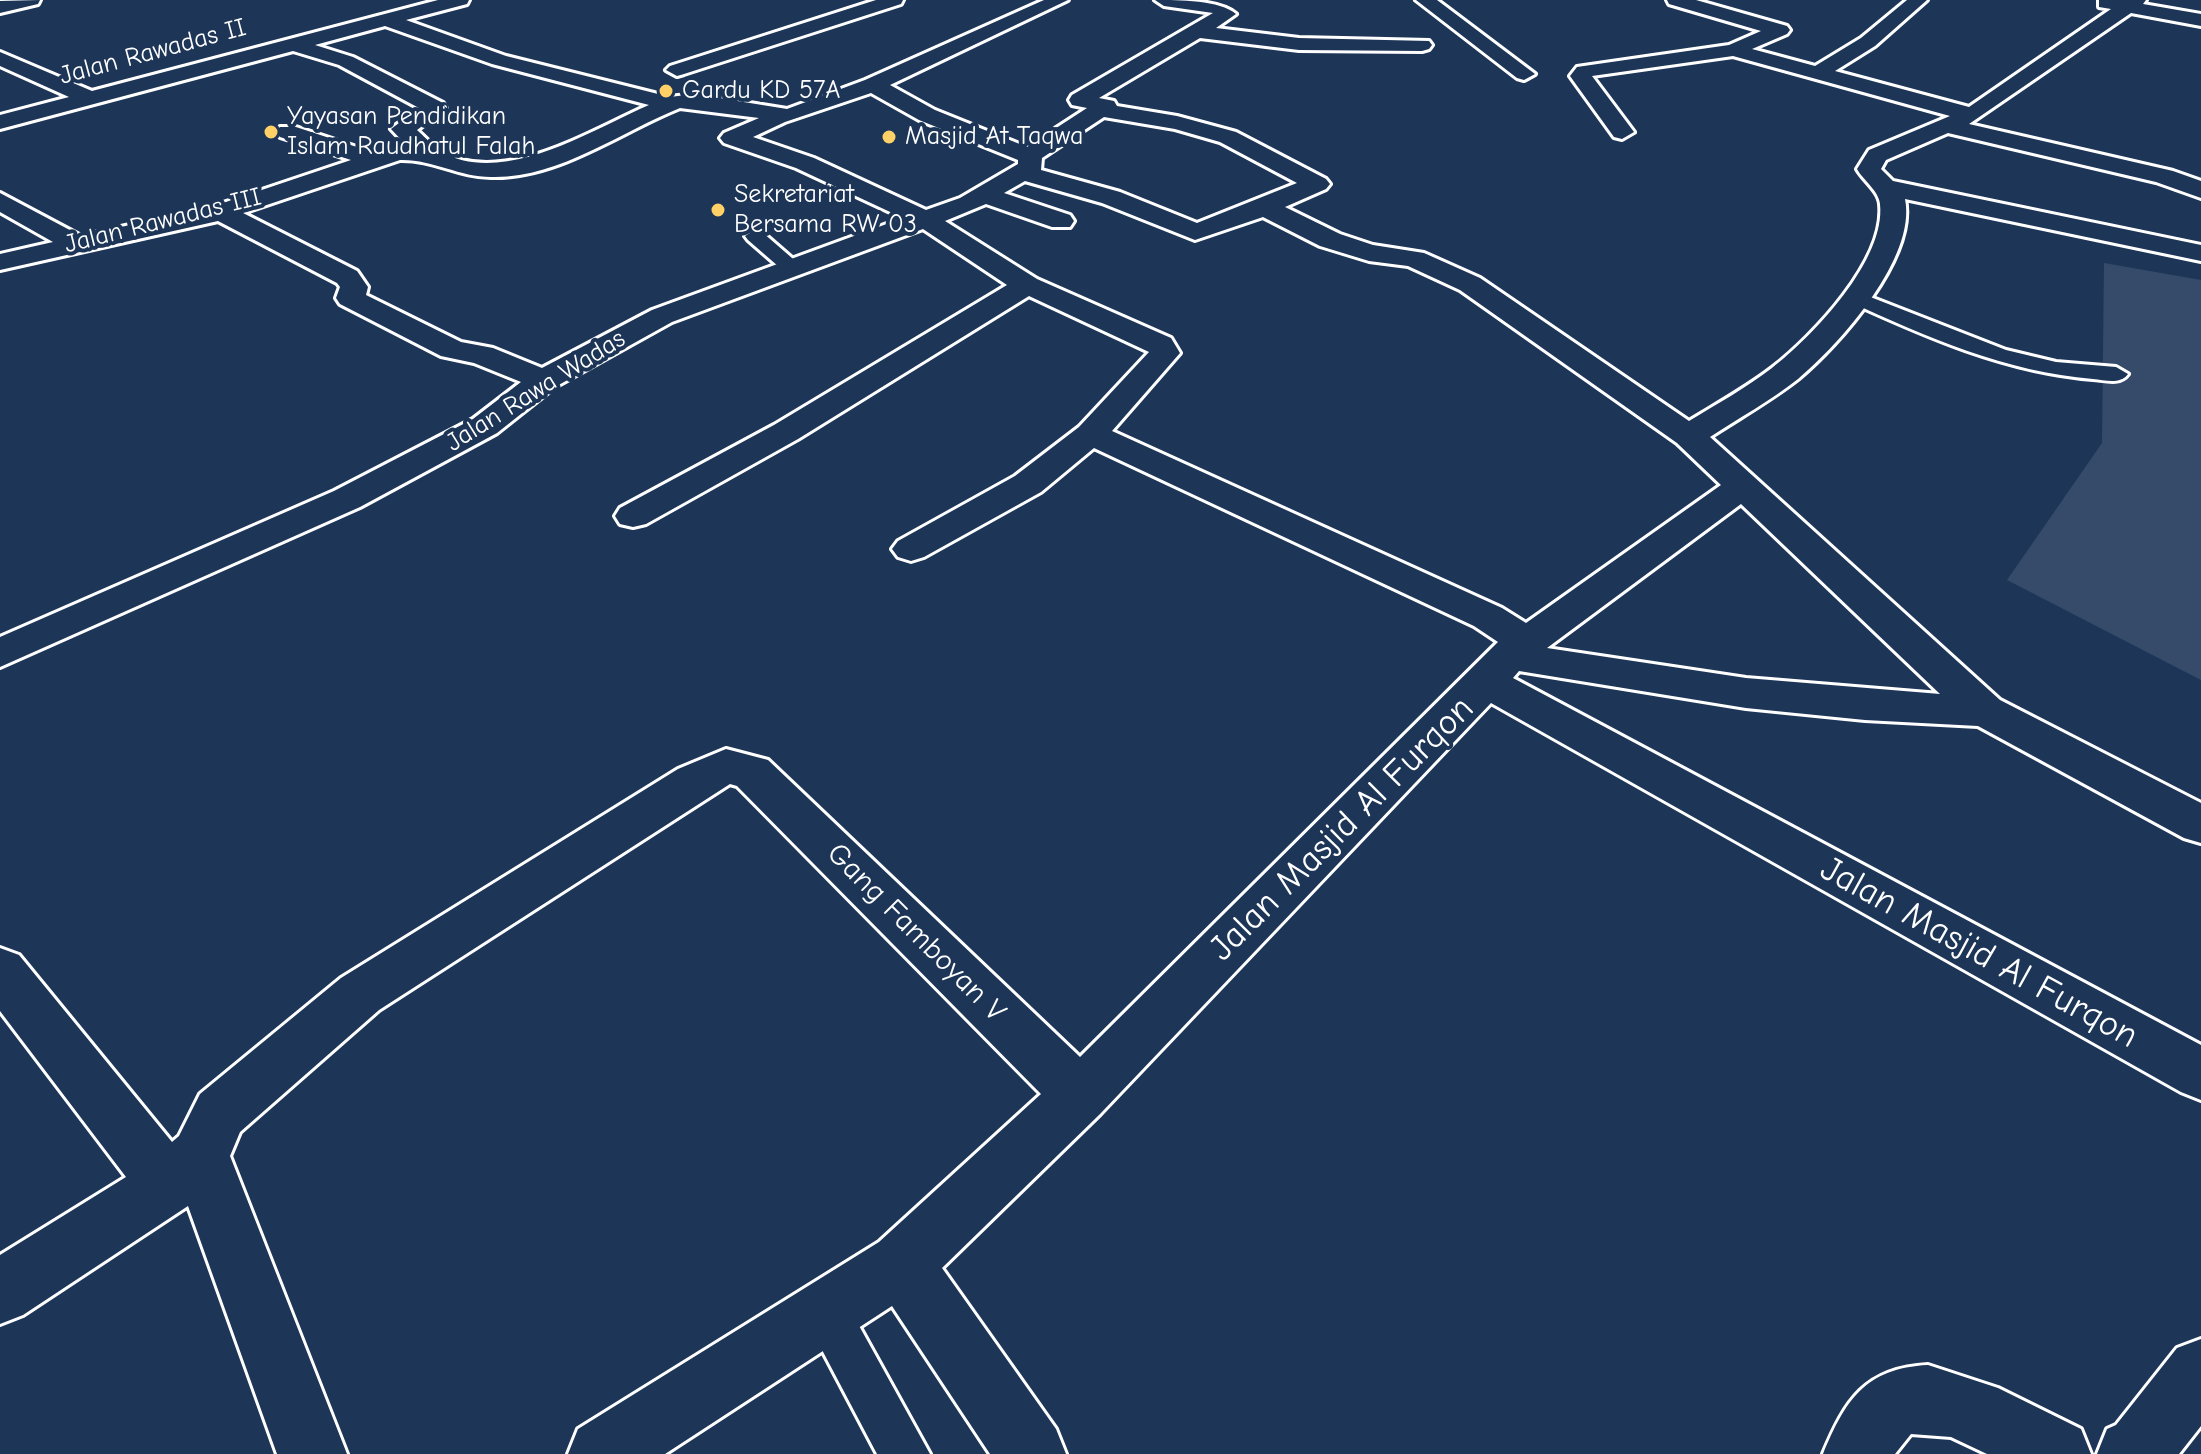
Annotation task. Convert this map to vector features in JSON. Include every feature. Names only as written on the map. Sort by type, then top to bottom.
[{"type":"street","points":[[0,7],[31,0]]},
{"type":"street","name":"Jalan Rawadas II","points":[[0,122],[167,76],[295,35],[329,33],[389,10],[421,11],[460,0]]},
{"type":"street","points":[[873,85],[917,64],[960,36],[1059,0]]},
{"type":"street","points":[[1099,110],[1106,106],[1080,100],[1226,14],[1221,9],[1164,0]]},
{"type":"street","points":[[1425,0],[1524,74]]},
{"type":"street","points":[[1622,132],[1581,76],[1584,71],[1733,50],[1780,30],[1676,0]]},
{"type":"street","points":[[1818,73],[1868,42],[1918,0]]},
{"type":"street","points":[[2088,0],[2132,3],[2201,20]]},
{"type":"street","points":[[821,3],[860,13]]},
{"type":"street","points":[[2132,3],[1961,121],[1895,145],[1877,155],[1869,169],[1872,176],[1888,188],[2201,253]]},
{"type":"street","points":[[389,10],[499,60],[671,104]]},
{"type":"street","points":[[677,70],[763,38],[860,13],[891,10]]},
{"type":"street","points":[[1195,31],[1299,44],[1422,45]]},
{"type":"street","points":[[295,35],[435,108],[403,129],[429,153]]},
{"type":"street","points":[[1733,50],[1818,73],[1961,121],[2164,176],[2201,190]]},
{"type":"street","points":[[0,58],[87,97]]},
{"type":"street","points":[[917,64],[956,75]]},
{"type":"street","points":[[167,76],[201,91]]},
{"type":"street","points":[[873,85],[1026,164],[1109,194],[1195,232],[1317,184],[1316,180],[1228,137],[1165,120],[1099,110]]},
{"type":"street","name":"Jalan Rawadas III","points":[[0,262],[221,212],[398,153],[429,153],[476,169],[514,168],[671,104],[688,100],[782,117],[804,114],[873,85]]},
{"type":"street","name":"Jalan Rawa Wadas","points":[[3,647],[347,499],[485,426],[544,380],[662,316],[984,195],[1099,110]]},
{"type":"street","points":[[782,117],[732,138],[805,163],[925,219],[1027,285],[1163,349],[1164,358],[1091,434],[1028,484],[911,549]]},
{"type":"street","points":[[288,132],[374,160]]},
{"type":"street","points":[[1689,436],[1796,364],[1855,297],[1889,237],[1894,205],[1888,188]]},
{"type":"street","points":[[984,195],[1061,221]]},
{"type":"street","points":[[0,201],[74,243]]},
{"type":"street","points":[[1264,207],[1330,240],[1369,253],[1414,259],[1470,284],[1689,436],[1985,711],[2201,825]]},
{"type":"street","points":[[221,212],[347,277],[354,287],[350,298],[452,349],[482,355],[544,380]]},
{"type":"street","points":[[633,516],[786,432],[1027,285]]},
{"type":"street","points":[[1091,434],[1488,617],[1507,660]]},
{"type":"street","points":[[1507,660],[1742,487]]},
{"type":"street","points":[[1507,660],[1887,709],[1985,711]]},
{"type":"street","name":"Jalan Masjid Al Furqon","points":[[603,1454],[901,1264],[1080,1095],[1507,660],[2201,1074]]},
{"type":"street","name":"Gang Famboyan V","points":[[185,1170],[220,1113],[360,994],[694,781],[726,766],[752,772],[1080,1095]]},
{"type":"street","points":[[0,971],[185,1170],[312,1454]]},
{"type":"street","points":[[0,1292],[185,1170]]},
{"type":"street","points":[[901,1264],[1031,1454]]},
{"type":"street","points":[[2132,1454],[2140,1449],[2201,1372]]},
{"type":"street","points":[[1858,1454],[1877,1419],[1891,1406],[1908,1399],[1981,1412],[2056,1454]]},
{"type":"lane","points":[[755,236],[793,269]]},
{"type":"lane","points":[[1855,297],[1924,328],[1985,350],[2049,367],[2116,374]]},
{"type":"lane","points":[[825,1312],[905,1454]]},
{"type":"shaded area","points":[[2104,263],[2201,280],[2201,680],[2007,580],[2102,443]]},
{"type":"place","name":"Gardu KD 57A","points":[[666,91]]},
{"type":"place","name":"Yayasan Pendidikan Islam Raudhatul Falah","points":[[271,132]]},
{"type":"place","name":"Masjid At Taqwa","points":[[889,137]]},
{"type":"place","name":"Sekretariat Bersama RW 03","points":[[718,210]]}]
